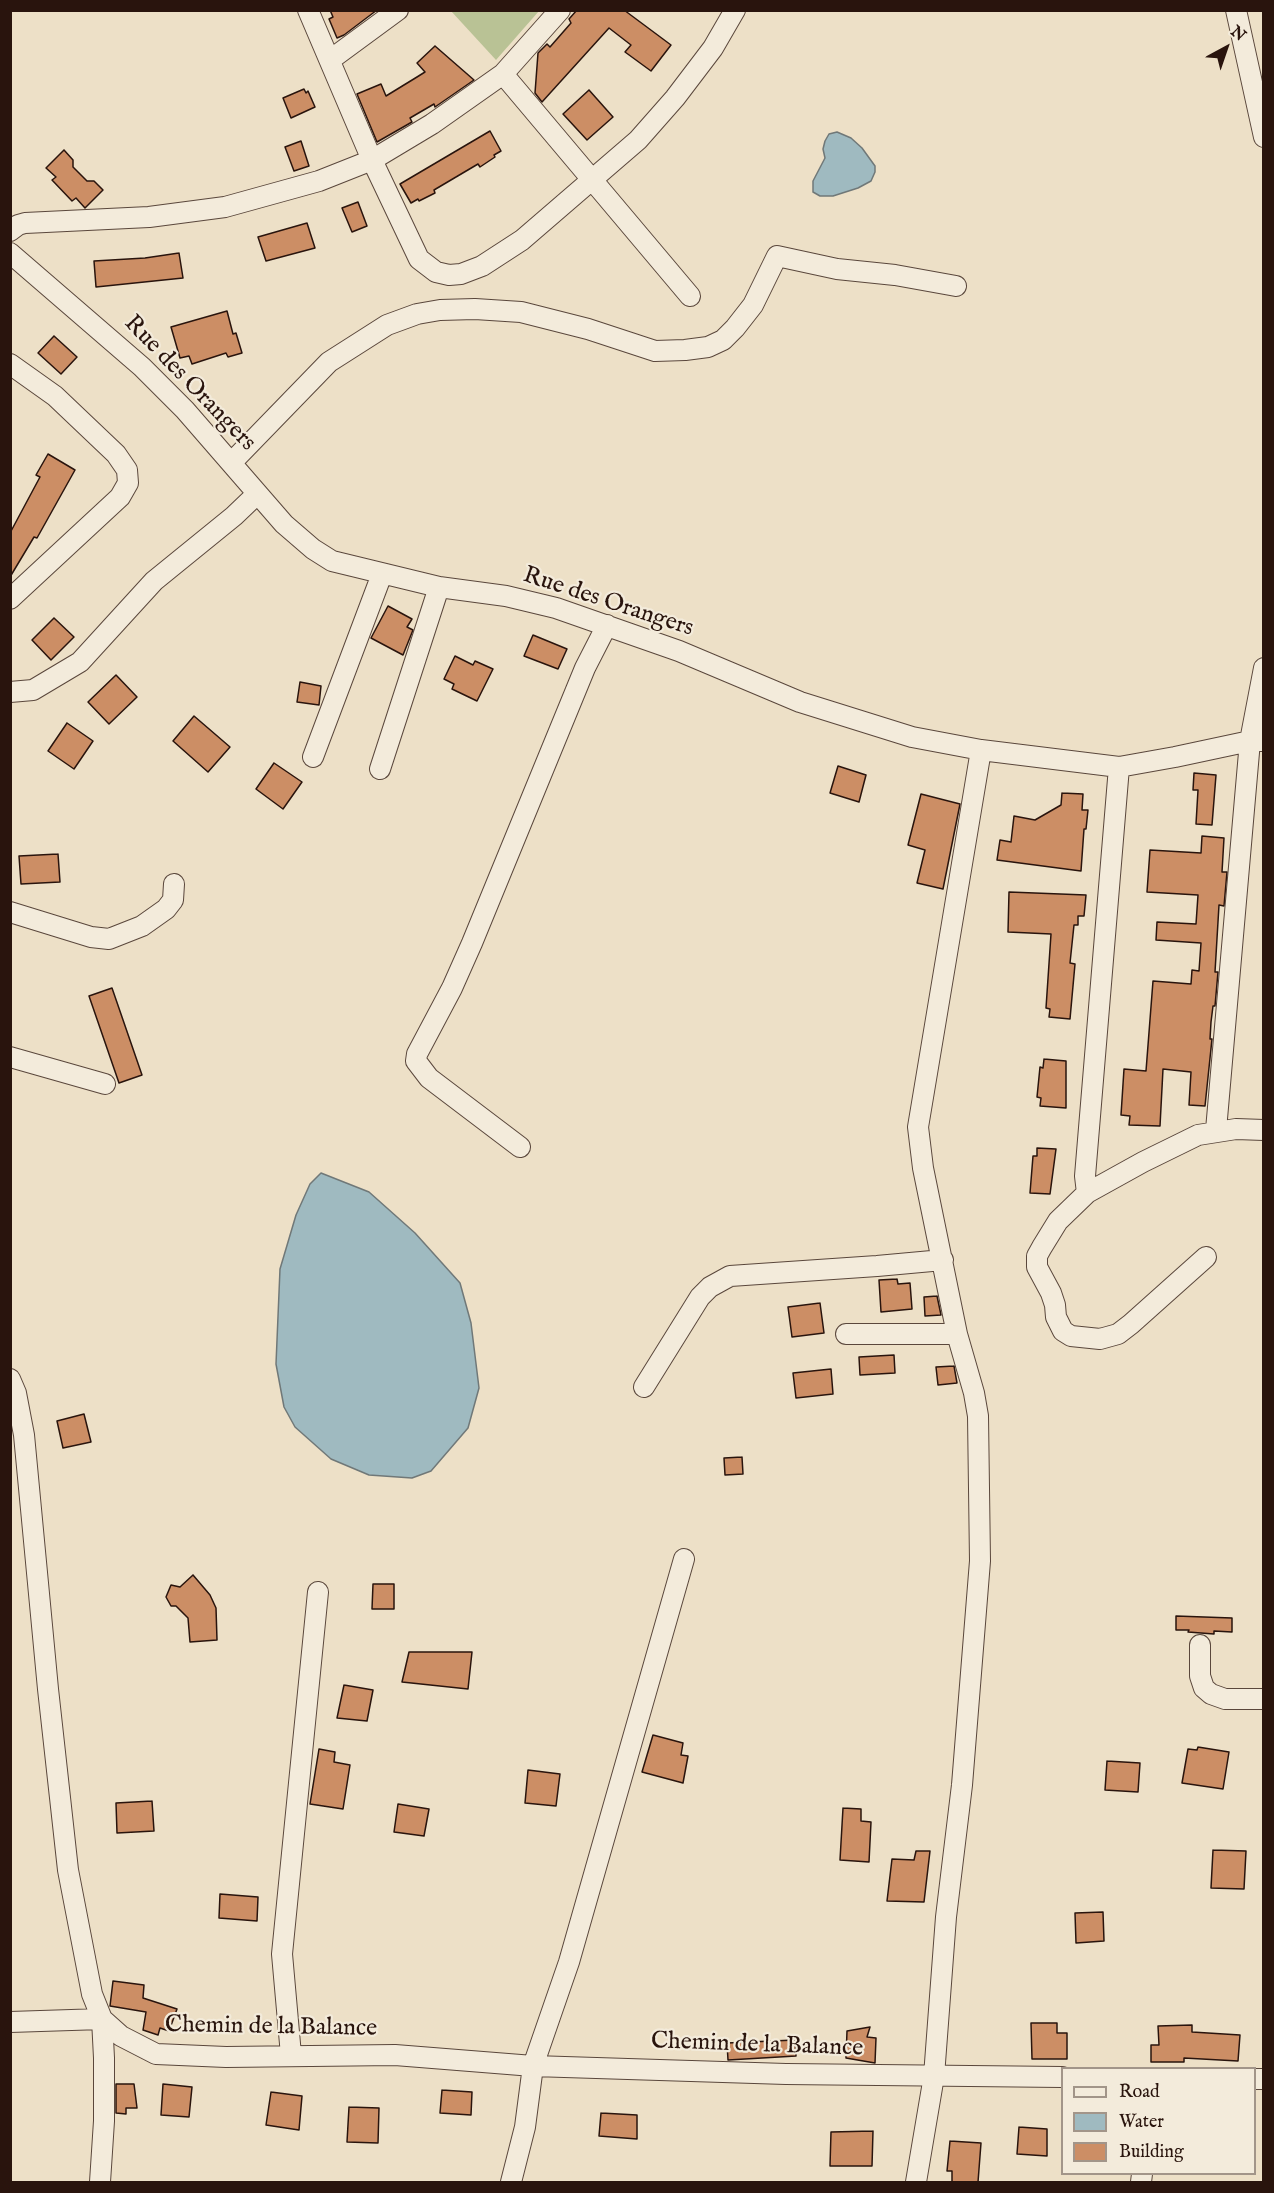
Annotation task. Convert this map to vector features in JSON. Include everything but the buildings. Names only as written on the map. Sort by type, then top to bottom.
[{"type":"street","points":[[309,10],[372,160],[419,259],[436,272],[449,275],[461,274],[482,266],[522,240],[638,140],[675,98],[713,48],[735,10]]},
{"type":"street","points":[[330,60],[398,10]]},
{"type":"street","points":[[10,231],[25,223],[149,217],[225,207],[319,181],[372,160],[432,123],[503,74],[561,10]]},
{"type":"street","points":[[1236,10],[1263,137]]},
{"type":"street","points":[[503,74],[690,296]]},
{"type":"street","name":"Rue des Orangers","points":[[10,253],[142,367],[174,398],[284,524],[313,549],[332,561],[439,587],[506,596],[556,608],[679,651],[800,702],[912,737],[981,750],[1119,767],[1257,741]]},
{"type":"street","points":[[231,462],[328,362],[387,325],[417,314],[440,310],[521,312],[588,329],[655,351],[685,350],[708,346],[723,340],[735,328],[753,304],[777,256],[837,269],[895,275],[956,286]]},
{"type":"street","points":[[10,364],[55,396],[116,454],[127,470],[128,483],[120,497],[10,599]]},
{"type":"street","points":[[10,692],[33,690],[80,662],[154,581],[234,516],[257,494]]},
{"type":"street","points":[[314,757],[382,574]]},
{"type":"street","points":[[380,769],[439,587]]},
{"type":"street","points":[[520,1147],[429,1078],[416,1061],[417,1053],[452,988],[472,944],[581,679],[607,625]]},
{"type":"street","points":[[1216,1130],[1263,668]]},
{"type":"street","points":[[916,2182],[933,2076],[946,1917],[962,1785],[980,1561],[978,1416],[974,1393],[957,1334],[923,1168],[918,1127],[981,750]]},
{"type":"street","points":[[1087,1193],[1085,1176],[1119,767]]},
{"type":"street","points":[[10,912],[91,937],[109,939],[142,926],[166,909],[173,900],[174,884]]},
{"type":"street","points":[[10,1057],[105,1084]]},
{"type":"street","points":[[1206,1257],[1118,1334],[1100,1339],[1071,1336],[1063,1331],[1055,1305],[1037,1267],[1041,1247],[1058,1221],[1087,1193],[1198,1135],[1236,1128],[1263,1130]]},
{"type":"street","points":[[644,1387],[700,1297],[710,1287],[730,1276],[943,1260]]},
{"type":"street","points":[[846,1334],[957,1334]]},
{"type":"street","name":"Chemin de la Balance","points":[[12,1388],[24,1435],[68,1870],[92,1994],[102,2019],[121,2036],[156,2054],[395,2055],[533,2066],[786,2074],[1061,2077]]},
{"type":"street","points":[[511,2182],[525,2127],[533,2066],[569,1962],[684,1559]]},
{"type":"street","points":[[291,2055],[282,1954],[318,1592]]},
{"type":"street","points":[[1200,1645],[1200,1676],[1204,1688],[1210,1694],[1225,1699],[1263,1699]]},
{"type":"street","points":[[10,2022],[102,2019],[104,2110],[100,2182]]},
{"type":"green space","points":[[451,11],[539,11],[496,60]]},
{"type":"water","points":[[837,132],[851,138],[862,148],[875,166],[875,172],[871,181],[858,188],[833,196],[820,196],[813,192],[813,181],[825,158],[823,149],[825,141],[829,134]]},
{"type":"water","points":[[321,1173],[369,1192],[415,1233],[460,1283],[471,1323],[479,1388],[468,1428],[431,1471],[412,1478],[369,1475],[331,1459],[295,1427],[284,1407],[276,1364],[280,1269],[296,1215],[310,1184]]}]
